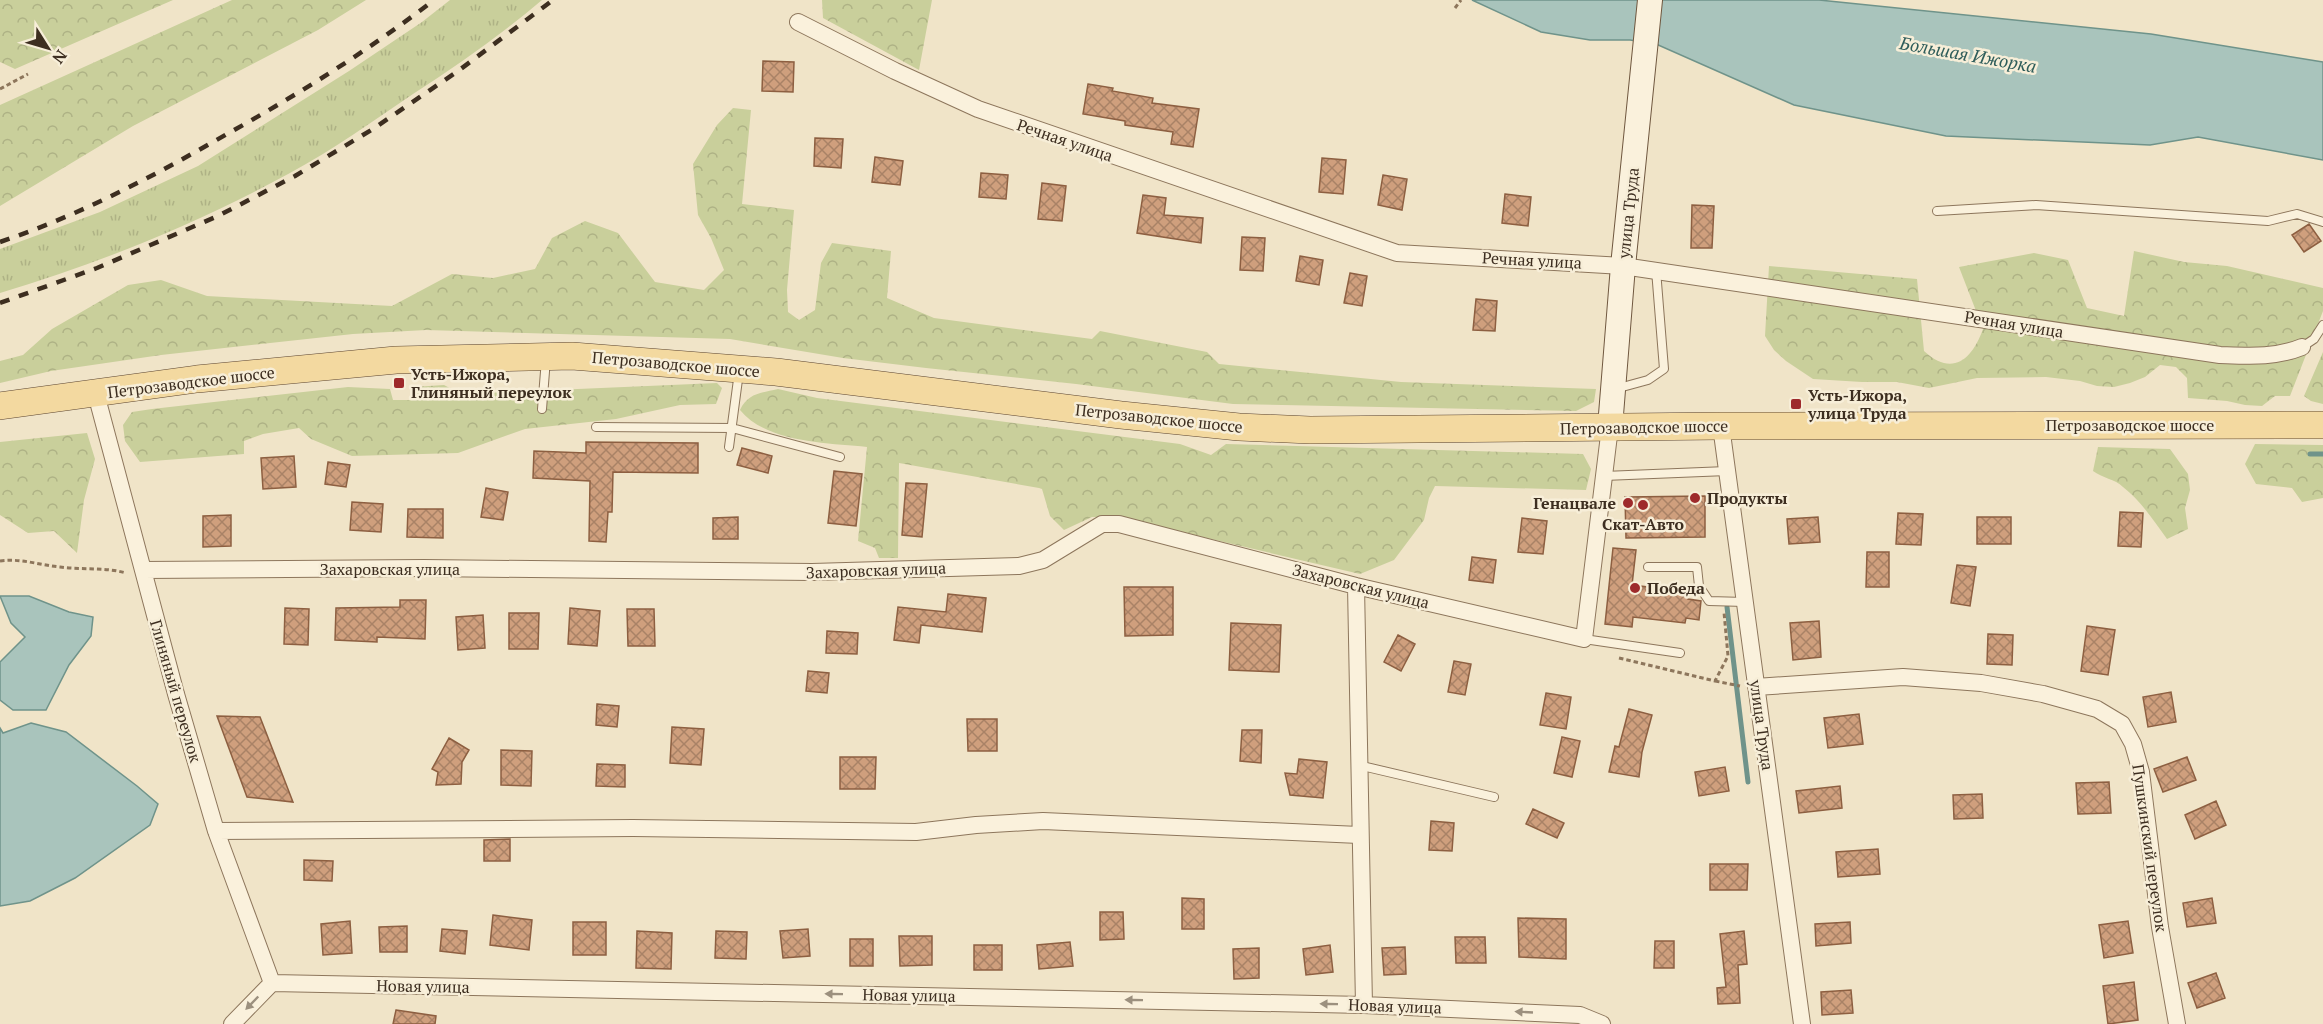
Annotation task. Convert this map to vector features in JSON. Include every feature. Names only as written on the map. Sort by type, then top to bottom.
[{"type":"main road","name":"улица Труда","points":[[1610,427],[1623,266],[1650,0]]},
{"type":"main road","name":"Петрозаводское шоссе","points":[[0,406],[197,379],[396,360],[572,356],[739,369],[1239,427],[1310,430],[1721,426],[2323,425]]},
{"type":"street","name":"Речная улица","points":[[798,22],[895,71],[978,109],[1397,253],[1623,266],[1656,270],[2220,355],[2261,357],[2286,353],[2302,347]]},
{"type":"street","name":"Глиняный переулок","points":[[96,393],[216,831],[272,983]]},
{"type":"street","name":"улица Труда","points":[[1721,426],[1745,602],[1749,687],[1802,1024]]},
{"type":"street","points":[[1584,639],[1610,427]]},
{"type":"street","name":"Захаровская улица","points":[[145,577],[424,568],[812,572],[1019,566],[1043,560],[1102,524],[1119,524],[1356,586],[1584,639]]},
{"type":"street","points":[[1356,586],[1364,1005]]},
{"type":"street","name":"Пушкинский переулок","points":[[1749,687],[1903,677],[1981,683],[2043,694],[2097,709],[2121,724],[2133,744],[2140,772],[2160,927],[2177,1024]]},
{"type":"street","points":[[216,831],[633,828],[916,832],[1042,821],[1359,835]]},
{"type":"street","points":[[232,1024],[272,983]]},
{"type":"street","name":"Новая улица","points":[[272,983],[1364,1005],[1580,1015],[1602,1024]]},
{"type":"lane","points":[[1937,211],[2036,205],[2268,221],[2297,214],[2323,222]]},
{"type":"lane","points":[[1613,390],[1648,380],[1664,369],[1656,270]]},
{"type":"lane","points":[[2302,347],[2314,339],[2323,325]]},
{"type":"lane","points":[[542,409],[546,356]]},
{"type":"lane","points":[[729,447],[739,369]]},
{"type":"lane","points":[[596,427],[732,428],[840,457]]},
{"type":"lane","points":[[1604,476],[1727,471]]},
{"type":"lane","points":[[1648,567],[1697,567],[1699,586],[1708,601],[1745,602]]},
{"type":"lane","points":[[1584,639],[1680,653]]},
{"type":"lane","points":[[1358,765],[1494,797]]},
{"type":"path","points":[[1455,8],[1461,0]]},
{"type":"path","points":[[0,88],[28,74]]},
{"type":"path","points":[[0,561],[16,559],[59,567],[116,571],[124,573],[138,584],[145,577]]},
{"type":"path","points":[[1715,681],[1749,687]]},
{"type":"green space","points":[[0,0],[173,0],[15,69],[0,62]]},
{"type":"green space","points":[[232,0],[366,0],[318,30],[133,126],[0,206],[0,105]]},
{"type":"green space","points":[[450,0],[542,0],[447,72],[337,145],[290,173],[220,209],[112,255],[0,293],[0,249],[100,212],[198,166],[349,71],[422,22]]},
{"type":"green space","points":[[822,0],[932,0],[919,70],[823,18]]},
{"type":"green space","points":[[733,108],[751,110],[742,204],[794,210],[787,290],[788,312],[799,320],[815,310],[821,263],[832,243],[891,251],[887,298],[934,318],[1092,339],[1100,331],[1207,352],[1219,364],[1401,382],[1596,389],[1594,402],[1576,411],[1233,404],[843,358],[730,339],[426,330],[353,334],[161,355],[51,371],[0,383],[0,361],[23,355],[52,329],[128,285],[161,280],[207,296],[392,306],[452,274],[493,278],[535,269],[552,238],[585,221],[618,233],[655,282],[704,290],[724,270],[711,238],[698,215],[693,164],[717,125]]},
{"type":"green space","points":[[2134,251],[2184,262],[2227,266],[2323,288],[2323,311],[2290,396],[2275,396],[2262,406],[2188,398],[2187,378],[2176,367],[2160,365],[2145,377],[2114,387],[2046,377],[1977,378],[1929,388],[1897,382],[1813,379],[1786,361],[1774,350],[1765,336],[1769,266],[1917,279],[1924,351],[1934,359],[1952,364],[1967,356],[1983,329],[1959,267],[2034,253],[2068,260],[2087,308],[2124,316]]},
{"type":"green space","points":[[2323,352],[2323,404],[2311,401],[2304,396]]},
{"type":"green space","points":[[717,383],[722,388],[716,404],[680,405],[616,419],[525,429],[458,453],[352,456],[311,439],[299,428],[263,434],[244,441],[244,454],[140,462],[125,441],[123,425],[132,412],[348,387],[390,389],[393,400],[414,400],[414,387],[444,385],[461,394]]},
{"type":"green space","points":[[778,389],[817,398],[1180,444],[1211,455],[1226,444],[1583,454],[1591,469],[1586,490],[1435,486],[1429,498],[1424,520],[1394,560],[1360,574],[1117,517],[1092,517],[1064,530],[1050,516],[1042,489],[899,463],[898,558],[879,558],[875,548],[858,541],[867,447],[816,442],[782,435],[752,421],[740,410],[751,397]]},
{"type":"green space","points":[[87,433],[95,459],[84,500],[77,553],[54,531],[28,533],[0,515],[0,442]]},
{"type":"green space","points":[[2255,444],[2323,445],[2323,498],[2302,502],[2292,488],[2256,484],[2245,464]]},
{"type":"green space","points":[[2098,447],[2170,449],[2188,474],[2190,490],[2185,508],[2188,529],[2167,539],[2147,511],[2130,493],[2120,484],[2093,471]]},
{"type":"water","name":"Большая Ижорка","points":[[1472,0],[1819,0],[2151,34],[2323,62],[2323,160],[2198,137],[2150,145],[1946,136],[1794,105],[1656,44],[1630,40],[1590,40],[1541,32]]},
{"type":"water","points":[[0,596],[29,596],[69,612],[93,617],[91,636],[69,665],[46,710],[13,710],[0,700],[0,662],[25,637],[11,623]]},
{"type":"water","points":[[31,723],[66,732],[158,804],[150,825],[75,878],[30,901],[0,906],[0,728],[3,733]]},
{"type":"building","points":[[763,61],[794,62],[793,92],[762,91]]},
{"type":"building","points":[[1088,84],[1153,98],[1152,103],[1199,109],[1193,147],[1171,144],[1173,132],[1125,125],[1125,121],[1083,114]]},
{"type":"building","points":[[815,138],[843,139],[841,168],[814,166]]},
{"type":"building","points":[[875,157],[903,161],[900,185],[872,182]]},
{"type":"building","points":[[1322,158],[1346,160],[1343,194],[1319,192]]},
{"type":"building","points":[[981,173],[1008,175],[1006,199],[979,197]]},
{"type":"building","points":[[1383,175],[1407,179],[1402,210],[1378,205]]},
{"type":"building","points":[[1042,183],[1066,186],[1062,221],[1038,219]]},
{"type":"building","points":[[1505,194],[1531,197],[1528,226],[1502,223]]},
{"type":"building","points":[[1143,195],[1166,198],[1164,215],[1203,218],[1201,243],[1137,233]]},
{"type":"building","points":[[1692,205],[1714,206],[1712,248],[1691,248]]},
{"type":"building","points":[[2309,224],[2321,241],[2304,252],[2292,235]]},
{"type":"building","points":[[1242,237],[1265,238],[1263,271],[1240,270]]},
{"type":"building","points":[[1300,256],[1323,260],[1319,285],[1296,281]]},
{"type":"building","points":[[1350,273],[1367,276],[1362,306],[1344,303]]},
{"type":"building","points":[[1476,299],[1497,301],[1495,331],[1473,330]]},
{"type":"building","points":[[586,442],[698,443],[698,473],[613,472],[612,512],[608,512],[606,542],[589,541],[590,481],[533,478],[534,451],[586,453]]},
{"type":"building","points":[[742,448],[772,456],[768,473],[737,465]]},
{"type":"building","points":[[294,456],[296,487],[263,489],[261,458]]},
{"type":"building","points":[[328,462],[350,465],[346,487],[325,484]]},
{"type":"building","points":[[834,471],[862,474],[856,526],[828,523]]},
{"type":"building","points":[[906,483],[927,484],[922,537],[902,535]]},
{"type":"building","points":[[486,488],[508,492],[503,520],[481,517]]},
{"type":"building","points":[[1705,496],[1705,537],[1626,538],[1625,497]]},
{"type":"building","points":[[352,502],[383,504],[381,532],[350,530]]},
{"type":"building","points":[[408,509],[443,509],[443,538],[407,537]]},
{"type":"building","points":[[2120,512],[2143,513],[2141,547],[2118,546]]},
{"type":"building","points":[[1898,513],[1923,514],[1921,545],[1896,544]]},
{"type":"building","points":[[231,515],[231,546],[203,547],[203,516]]},
{"type":"building","points":[[738,517],[738,539],[713,539],[713,518]]},
{"type":"building","points":[[1818,517],[1820,542],[1789,544],[1787,519]]},
{"type":"building","points":[[1977,517],[2011,517],[2011,544],[1977,544]]},
{"type":"building","points":[[1522,518],[1547,521],[1543,554],[1518,552]]},
{"type":"building","name":"Победа","points":[[1613,548],[1636,550],[1632,585],[1689,592],[1688,599],[1701,601],[1699,620],[1686,618],[1685,623],[1633,617],[1632,627],[1605,624]]},
{"type":"building","points":[[1867,552],[1889,552],[1889,587],[1866,587]]},
{"type":"building","points":[[1472,557],[1496,560],[1493,583],[1469,580]]},
{"type":"building","points":[[1957,565],[1976,567],[1970,606],[1951,603]]},
{"type":"building","points":[[1124,587],[1173,587],[1173,635],[1125,636]]},
{"type":"building","points":[[948,594],[986,598],[982,632],[921,625],[919,643],[894,640],[898,607],[946,612]]},
{"type":"building","points":[[400,600],[426,600],[425,639],[377,637],[377,642],[335,640],[336,608],[400,607]]},
{"type":"building","points":[[285,608],[309,609],[308,645],[284,644]]},
{"type":"building","points":[[570,608],[600,611],[597,646],[568,644]]},
{"type":"building","points":[[627,609],[654,609],[655,646],[628,646]]},
{"type":"building","points":[[509,613],[539,613],[538,649],[509,649]]},
{"type":"building","points":[[483,615],[485,648],[458,650],[456,617]]},
{"type":"building","points":[[1819,621],[1821,657],[1793,660],[1790,623]]},
{"type":"building","points":[[1231,623],[1281,625],[1279,672],[1229,670]]},
{"type":"building","points":[[2087,626],[2115,630],[2108,675],[2081,671]]},
{"type":"building","points":[[827,631],[858,633],[857,654],[826,653]]},
{"type":"building","points":[[1988,634],[2013,635],[2012,665],[1987,664]]},
{"type":"building","points":[[1398,635],[1415,644],[1401,671],[1384,662]]},
{"type":"building","points":[[1454,661],[1471,664],[1465,695],[1448,692]]},
{"type":"building","points":[[808,671],[829,673],[827,693],[806,691]]},
{"type":"building","points":[[2171,692],[2176,722],[2148,727],[2143,697]]},
{"type":"building","points":[[1546,693],[1571,697],[1566,729],[1540,725]]},
{"type":"building","points":[[597,704],[619,706],[617,727],[596,725]]},
{"type":"building","points":[[1629,709],[1652,715],[1642,752],[1639,777],[1609,772],[1615,746],[1619,747]]},
{"type":"building","points":[[1859,714],[1863,744],[1828,748],[1824,718]]},
{"type":"building","points":[[217,716],[260,717],[293,802],[247,797]]},
{"type":"building","points":[[967,719],[997,719],[997,751],[968,751]]},
{"type":"building","points":[[672,727],[704,729],[701,765],[670,763]]},
{"type":"building","points":[[1242,730],[1262,730],[1261,763],[1240,761]]},
{"type":"building","points":[[1562,737],[1580,741],[1572,777],[1554,773]]},
{"type":"building","points":[[449,738],[469,750],[462,762],[461,784],[436,785],[438,772],[432,769]]},
{"type":"building","points":[[501,750],[532,751],[531,786],[501,785]]},
{"type":"building","points":[[840,757],[876,757],[875,789],[840,789]]},
{"type":"building","points":[[2187,757],[2196,780],[2163,792],[2154,769]]},
{"type":"building","points":[[1299,759],[1327,762],[1323,798],[1290,795],[1285,773],[1297,774]]},
{"type":"building","points":[[597,764],[625,765],[625,787],[596,786]]},
{"type":"building","points":[[1725,767],[1729,791],[1699,796],[1695,772]]},
{"type":"building","points":[[2109,782],[2111,813],[2078,814],[2076,783]]},
{"type":"building","points":[[1840,786],[1842,808],[1799,813],[1796,791]]},
{"type":"building","points":[[1982,794],[1983,818],[1954,819],[1953,795]]},
{"type":"building","points":[[2216,801],[2226,825],[2195,839],[2185,815]]},
{"type":"building","points":[[1533,809],[1564,823],[1557,838],[1526,824]]},
{"type":"building","points":[[1431,821],[1454,823],[1452,851],[1429,850]]},
{"type":"building","points":[[510,839],[510,861],[484,861],[484,840]]},
{"type":"building","points":[[1878,849],[1880,874],[1838,877],[1836,852]]},
{"type":"building","points":[[304,860],[333,861],[332,881],[304,880]]},
{"type":"building","points":[[1710,864],[1748,864],[1747,890],[1710,890]]},
{"type":"building","points":[[1182,898],[1204,899],[1204,929],[1182,929]]},
{"type":"building","points":[[2212,898],[2216,923],[2187,927],[2183,903]]},
{"type":"building","points":[[1100,912],[1123,912],[1124,939],[1100,940]]},
{"type":"building","points":[[493,915],[532,920],[529,950],[490,945]]},
{"type":"building","points":[[1518,918],[1566,919],[1566,959],[1519,957]]},
{"type":"building","points":[[350,921],[352,953],[323,955],[321,924]]},
{"type":"building","points":[[2128,921],[2133,953],[2104,958],[2099,925]]},
{"type":"building","points":[[573,922],[606,922],[606,955],[573,955]]},
{"type":"building","points":[[1850,922],[1851,943],[1816,946],[1815,924]]},
{"type":"building","points":[[407,926],[407,952],[380,952],[379,927]]},
{"type":"building","points":[[442,929],[467,931],[465,954],[440,951]]},
{"type":"building","points":[[808,929],[810,956],[783,958],[780,931]]},
{"type":"building","points":[[637,931],[672,933],[671,969],[636,968]]},
{"type":"building","points":[[716,931],[747,932],[746,959],[715,958]]},
{"type":"building","points":[[1744,931],[1747,964],[1738,965],[1740,1003],[1718,1004],[1717,988],[1726,987],[1720,934]]},
{"type":"building","points":[[899,936],[932,936],[932,965],[900,966]]},
{"type":"building","points":[[1455,937],[1485,937],[1486,963],[1456,963]]},
{"type":"building","points":[[850,939],[873,939],[873,966],[850,966]]},
{"type":"building","points":[[1655,941],[1674,941],[1674,968],[1654,968]]},
{"type":"building","points":[[1070,942],[1073,966],[1039,969],[1037,945]]},
{"type":"building","points":[[974,945],[1002,945],[1002,970],[974,970]]},
{"type":"building","points":[[1330,945],[1333,972],[1306,975],[1303,949]]},
{"type":"building","points":[[1405,947],[1406,974],[1384,975],[1382,948]]},
{"type":"building","points":[[1259,948],[1259,978],[1234,979],[1233,949]]},
{"type":"building","points":[[2216,973],[2225,998],[2197,1008],[2188,983]]},
{"type":"building","points":[[2134,982],[2138,1020],[2108,1024],[2103,986]]},
{"type":"building","points":[[1851,990],[1853,1013],[1822,1015],[1821,992]]},
{"type":"building","points":[[396,1010],[436,1016],[435,1024],[393,1024]]},
{"type":"waterway","points":[[2310,454],[2323,454]]},
{"type":"waterway","points":[[1727,607],[1748,782]]},
{"type":"railway","points":[[0,242],[88,207],[200,150],[333,71],[434,0]]},
{"type":"railway","points":[[0,303],[97,268],[218,216],[295,176],[373,129],[458,71],[553,0]]},
{"type":"place","name":"Усть-Ижора, Глиняный переулок","points":[[399,383]]},
{"type":"place","name":"Усть-Ижора, улица Труда","points":[[1796,404]]},
{"type":"place","name":"Продукты","points":[[1695,498]]},
{"type":"place","name":"Генацвале","points":[[1628,503]]},
{"type":"place","name":"Скат-Авто","points":[[1643,505]]},
{"type":"place","name":"Победа","points":[[1635,588]]}]
